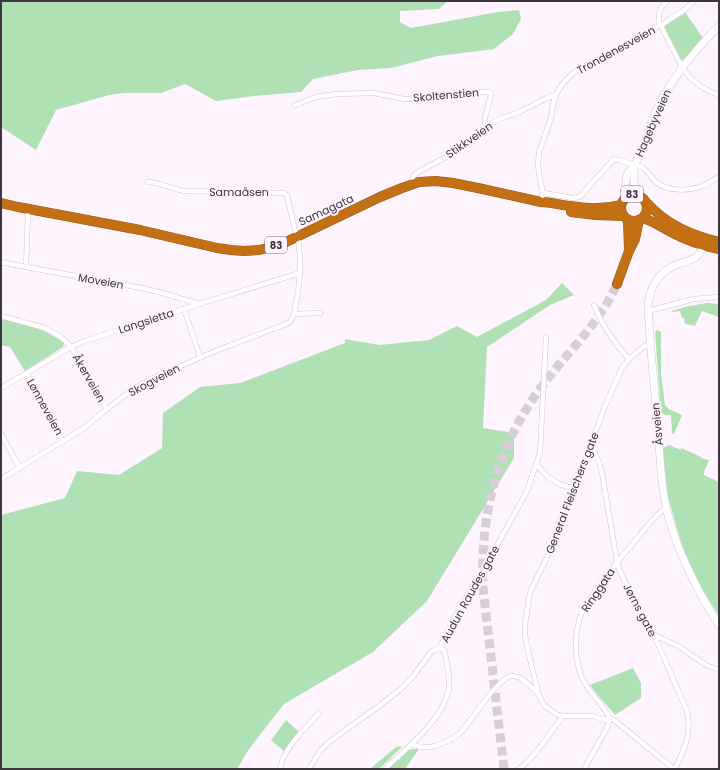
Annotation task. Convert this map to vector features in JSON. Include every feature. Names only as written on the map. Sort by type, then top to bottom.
[{"type":"highway","name":"Samagata","points":[[1,203],[134,228],[217,248],[244,251],[272,247],[298,237],[380,197],[419,182],[430,181],[453,183],[541,202],[583,208],[604,208],[621,205]]},
{"type":"highway","name":"83","points":[[629,251],[625,218],[621,210],[621,205],[626,197],[631,194],[642,197],[658,215],[665,220],[719,249]]},
{"type":"highway","name":"Samagata","points":[[541,202],[558,209],[582,214],[625,218]]},
{"type":"highway","name":"83","points":[[617,284],[635,239],[641,219],[647,212],[647,203]]},
{"type":"highway","name":"83","points":[[625,218],[633,221],[641,219],[657,223],[672,232],[705,242],[719,242]]},
{"type":"street","points":[[667,1],[659,13],[659,22],[682,67],[686,73],[703,88],[719,95]]},
{"type":"street","name":"Trondenesveien","points":[[541,202],[543,193],[538,164],[539,152],[556,95],[565,81],[572,74],[582,68],[660,26],[683,11],[694,1]]},
{"type":"street","name":"Hagebyveien","points":[[626,197],[627,175],[634,165],[658,107],[682,67],[719,26]]},
{"type":"street","name":"Skoltenstien","points":[[296,105],[316,97],[337,94],[374,93],[410,99],[436,94],[488,92],[491,95],[485,118],[485,128]]},
{"type":"street","name":"Stikkveien","points":[[413,184],[412,177],[416,173],[448,156],[473,136],[499,119],[517,113],[556,95]]},
{"type":"street","points":[[543,193],[576,198],[580,197],[614,159],[646,170],[652,179],[659,184],[674,189],[682,190],[697,188],[719,177]]},
{"type":"street","name":"Hagebyveien","points":[[634,165],[634,183],[637,195]]},
{"type":"street","name":"Samaåsen","points":[[148,182],[154,182],[184,191],[284,193],[287,196],[298,237]]},
{"type":"street","points":[[26,267],[29,209]]},
{"type":"street","points":[[298,237],[300,273],[294,314],[320,313]]},
{"type":"street","name":"Åsveien","points":[[705,242],[700,253],[694,258],[674,266],[659,277],[650,294],[648,311],[661,468],[666,508],[682,558],[719,626]]},
{"type":"street","name":"Moveien","points":[[1,262],[146,289],[199,304]]},
{"type":"street","name":"Langsletta","points":[[1,388],[71,347],[85,341],[300,273]]},
{"type":"street","points":[[648,311],[694,299],[719,297]]},
{"type":"street","points":[[594,305],[612,338],[629,358]]},
{"type":"street","points":[[184,309],[200,358]]},
{"type":"street","name":"Skogveien","points":[[1,479],[84,428],[132,390],[153,378],[286,324],[290,322],[294,314]]},
{"type":"street","points":[[1,316],[45,328],[62,338],[71,347]]},
{"type":"street","name":"Audun Raudes gate","points":[[308,769],[320,751],[328,743],[389,699],[408,682],[431,652],[440,648],[457,613],[492,557],[525,495],[540,453],[546,338]]},
{"type":"street","name":"General Fleischers gate","points":[[609,720],[593,716],[558,715],[546,707],[538,693],[528,655],[525,626],[529,598],[535,581],[555,541],[558,524],[590,447],[614,383],[629,358],[646,345],[651,344]]},
{"type":"street","name":"Åkerveien","points":[[71,347],[107,409]]},
{"type":"street","name":"Lønneveien","points":[[26,374],[63,441]]},
{"type":"street","points":[[1,434],[20,468]]},
{"type":"street","name":"Jørns gate","points":[[590,447],[599,460],[617,562],[621,574],[639,610],[654,635],[687,710],[688,736],[674,769]]},
{"type":"street","points":[[536,464],[548,477],[560,484],[572,488]]},
{"type":"street","name":"Ringgata","points":[[666,508],[654,518],[617,562],[593,595],[582,611],[576,636],[577,659],[582,678],[587,687],[605,709],[609,720],[614,720],[674,769]]},
{"type":"street","points":[[654,635],[678,646],[706,665],[719,670]]},
{"type":"street","points":[[385,769],[435,718],[444,704],[449,687],[448,673],[444,650],[440,648]]},
{"type":"street","points":[[411,744],[417,747],[430,747],[444,743],[455,737],[464,729],[497,686],[509,676],[521,679],[538,693]]},
{"type":"street","points":[[280,769],[285,754],[290,746],[319,713]]},
{"type":"street","points":[[519,769],[530,760],[563,716]]},
{"type":"street","points":[[584,769],[606,729],[609,720]]},
{"type":"green space","points":[[1,1],[448,1],[439,9],[400,11],[400,22],[411,28],[498,12],[519,10],[521,19],[513,34],[494,49],[438,56],[391,68],[358,70],[313,79],[301,92],[216,101],[185,84],[161,93],[124,93],[109,95],[56,110],[36,150],[1,127]]},
{"type":"green space","points":[[685,12],[703,38],[685,59],[681,60],[665,26]]},
{"type":"green space","points":[[562,283],[574,295],[550,305],[487,347],[483,428],[514,433],[514,458],[427,601],[373,652],[284,704],[249,749],[237,769],[1,769],[1,515],[65,498],[77,471],[119,475],[162,448],[163,413],[200,387],[240,383],[345,343],[345,339],[380,345],[429,340],[457,326],[477,337],[546,300]]},
{"type":"green space","points":[[707,303],[719,304],[719,317],[702,311],[695,326],[685,324],[684,318],[682,318],[680,311],[672,312],[685,307]]},
{"type":"green space","points":[[2,319],[42,330],[64,343],[63,347],[25,371],[10,347],[1,345]]},
{"type":"green space","points":[[657,330],[661,332],[661,374],[665,405],[669,409],[682,415],[674,434],[672,434],[671,415],[661,413],[655,332]]},
{"type":"green space","points":[[669,445],[681,450],[681,448],[709,460],[704,475],[719,482],[719,616],[701,587],[680,539],[667,494],[663,448]]},
{"type":"green space","points":[[633,668],[641,683],[641,698],[615,715],[590,685]]},
{"type":"green space","points":[[286,720],[299,732],[284,751],[271,740]]},
{"type":"green space","points":[[396,747],[402,747],[379,769],[370,769]]},
{"type":"green space","points":[[419,749],[405,769],[388,769],[406,751]]},
{"type":"tunnel","points":[[504,769],[483,588],[485,532],[495,479],[515,429],[529,405],[545,382],[598,316],[617,284]]}]
